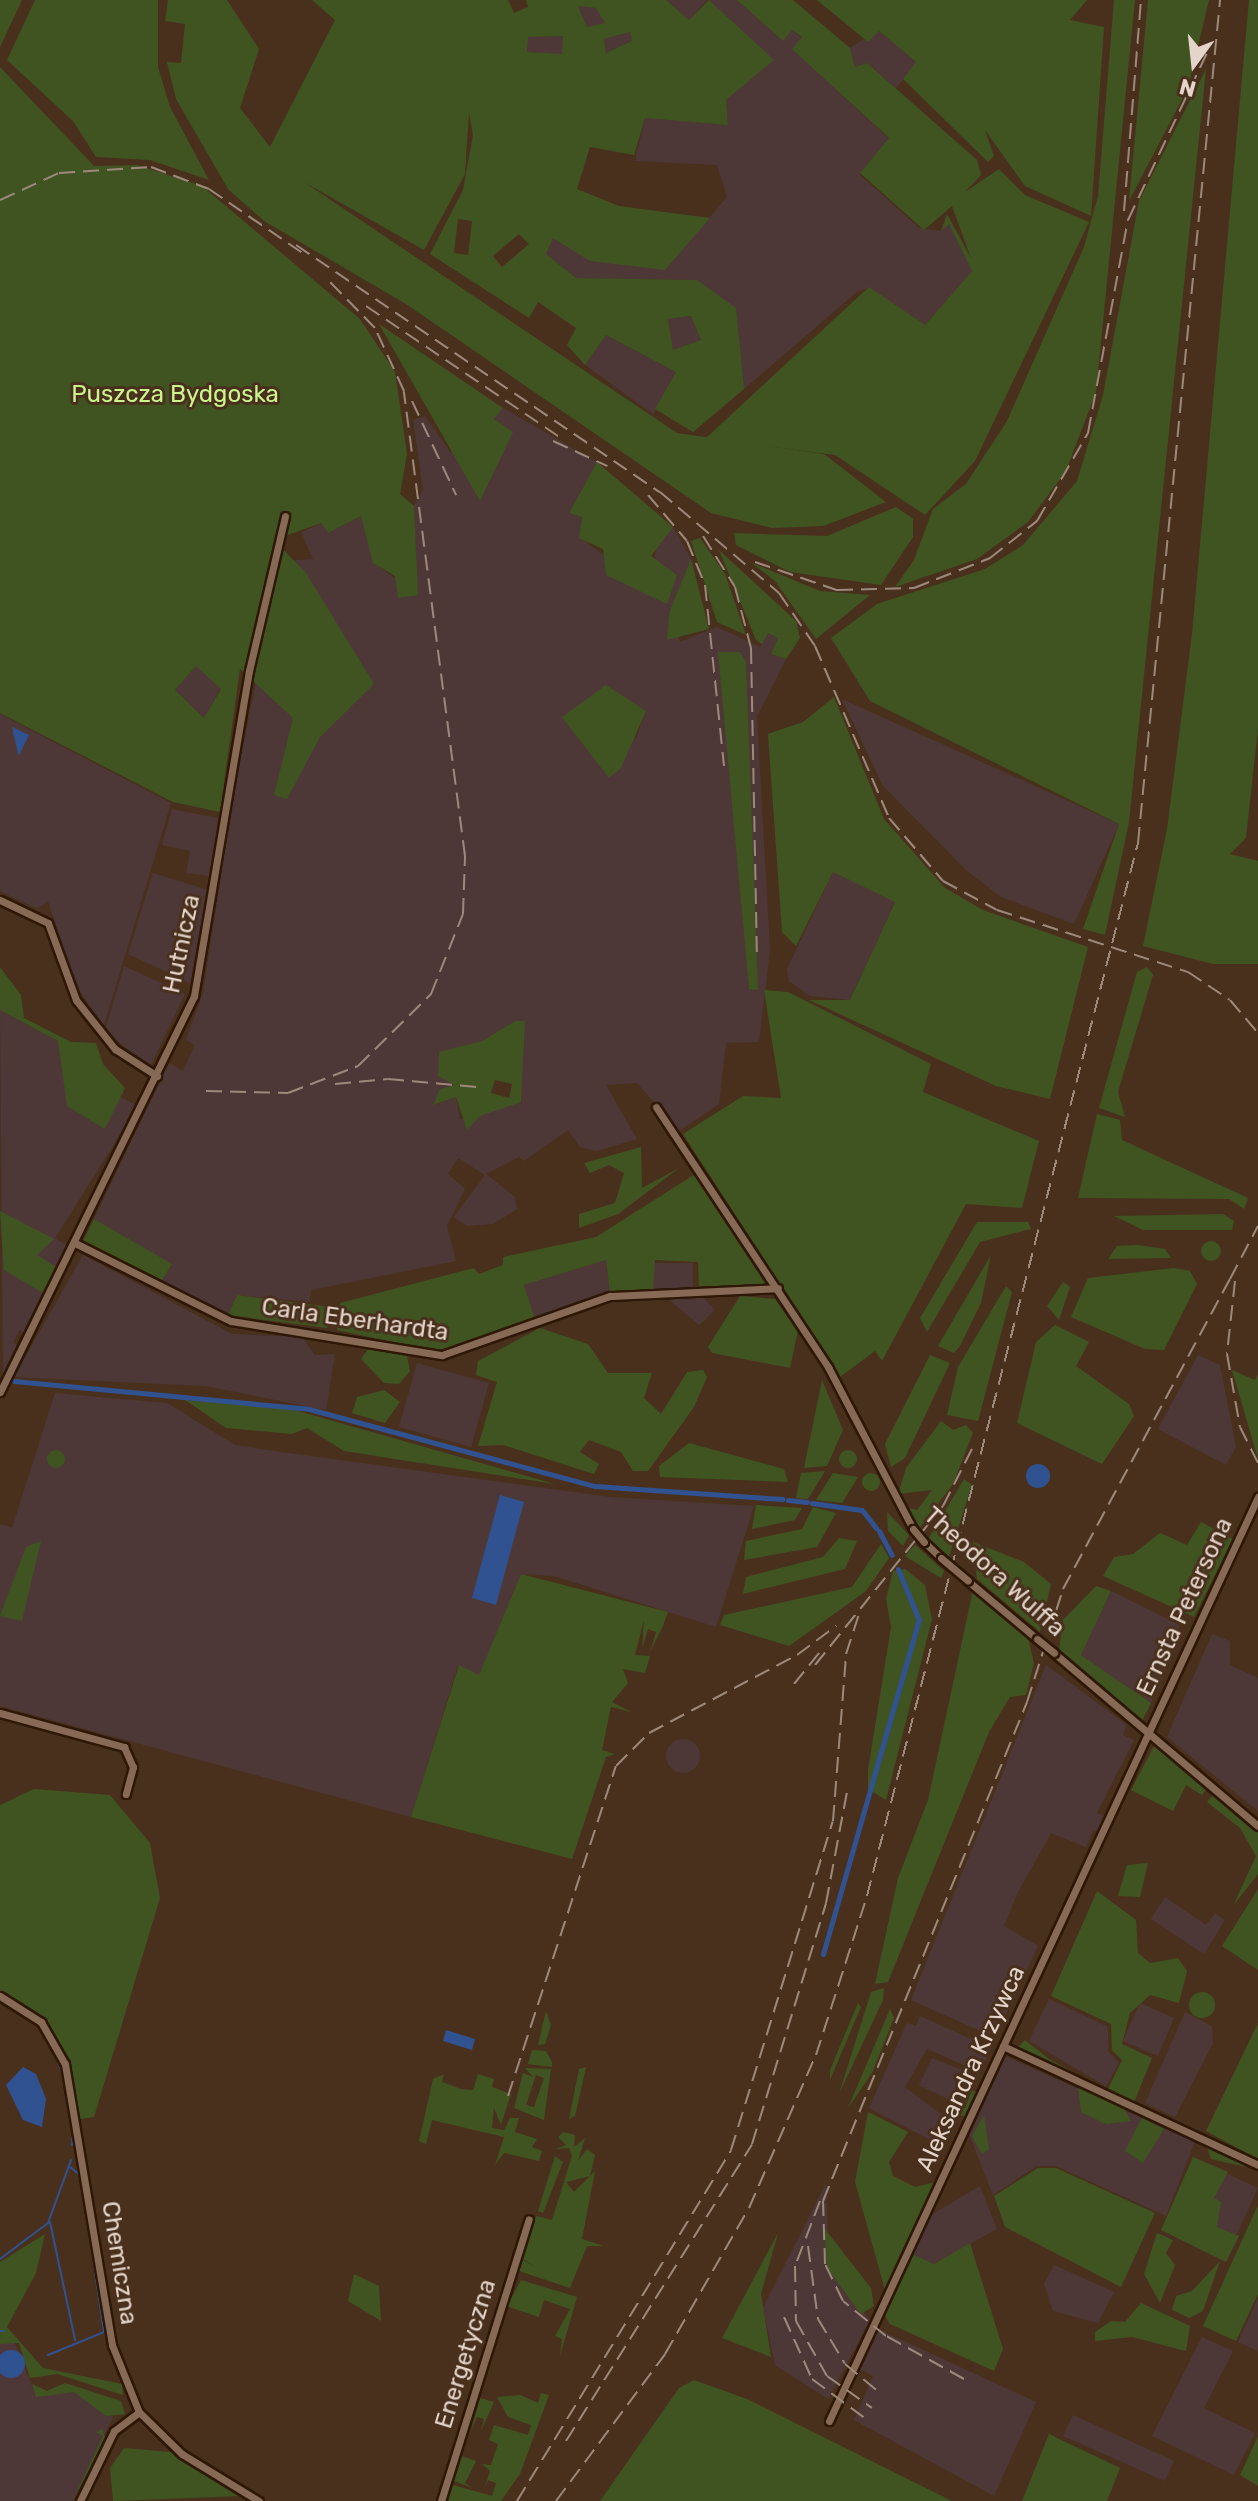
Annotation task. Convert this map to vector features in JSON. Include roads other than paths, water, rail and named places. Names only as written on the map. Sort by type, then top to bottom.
[{"type":"street","name":"Hutnicza","points":[[0,1392],[77,1244],[157,1076],[199,979],[248,672],[285,516]]},
{"type":"street","points":[[0,900],[48,923],[76,1000],[115,1049],[157,1076]]},
{"type":"street","name":"Theodora Wulffa","points":[[656,1107],[778,1288],[913,1529],[941,1558],[1258,1826]]},
{"type":"street","name":"Carla Eberhardta","points":[[77,1244],[231,1321],[442,1355],[610,1296],[778,1288]]},
{"type":"street","name":"Ernsta Petersona","points":[[1149,1734],[1258,1497]]},
{"type":"street","points":[[0,1713],[124,1747],[133,1767],[126,1794]]},
{"type":"street","name":"Aleksandra Krzywca","points":[[829,2421],[1149,1734]]},
{"type":"street","name":"Chemiczna","points":[[0,1996],[41,2022],[65,2064],[112,2345],[139,2412],[182,2454],[259,2501]]},
{"type":"street","points":[[1003,2046],[1258,2165]]},
{"type":"street","name":"Energetyczna","points":[[441,2501],[529,2219]]},
{"type":"street","points":[[80,2501],[114,2431],[139,2412]]},
{"type":"water","points":[[12,727],[29,735],[19,755],[18,754]]},
{"type":"water","points":[[1038,1464],[1049,1471],[1050,1476],[1043,1487],[1038,1488],[1027,1481],[1026,1476],[1033,1465]]},
{"type":"water","points":[[500,1495],[524,1502],[496,1605],[472,1598]]},
{"type":"water","points":[[446,2030],[475,2039],[472,2050],[443,2041]]},
{"type":"water","points":[[23,2067],[36,2074],[46,2099],[42,2127],[23,2120],[6,2085]]},
{"type":"water","points":[[11,2350],[21,2354],[25,2364],[21,2374],[11,2378],[1,2374],[-3,2364],[1,2354]]},
{"type":"waterway","points":[[14,1381],[309,1409],[595,1486],[783,1499]]},
{"type":"waterway","points":[[788,1500],[807,1502]]},
{"type":"waterway","points":[[812,1503],[862,1510],[876,1528]]},
{"type":"waterway","points":[[879,1531],[892,1555]]},
{"type":"waterway","points":[[823,1954],[919,1620],[898,1569]]},
{"type":"waterway","points":[[55,2053],[64,2078]]},
{"type":"waterway","points":[[72,2145],[73,2131]]},
{"type":"waterway","points":[[0,2259],[48,2223],[71,2160]]},
{"type":"waterway","points":[[70,2167],[81,2176]]},
{"type":"waterway","points":[[50,2222],[75,2340]]},
{"type":"waterway","points":[[48,2355],[104,2332],[89,2230]]},
{"type":"railway","points":[[1124,211],[1141,0]]},
{"type":"railway","points":[[556,2501],[665,2354],[749,2208],[816,2055],[867,1896],[1138,843],[1220,0]]},
{"type":"railway","points":[[755,562],[837,590],[914,588],[990,558],[1037,521],[1088,433],[1128,220],[1207,53]]},
{"type":"railway","points":[[0,200],[59,173],[151,167],[209,189],[304,254]]},
{"type":"railway","points":[[296,245],[660,492],[779,593],[815,646],[889,818],[943,881],[997,910],[1188,972],[1230,1000],[1258,1033]]},
{"type":"railway","points":[[206,1091],[288,1093],[358,1066],[431,994],[463,914],[465,856],[404,391],[375,328],[325,277]]},
{"type":"railway","points":[[366,306],[564,440]]},
{"type":"railway","points":[[412,401],[456,495]]},
{"type":"railway","points":[[553,441],[607,466]]},
{"type":"railway","points":[[648,495],[687,541],[705,585],[724,766]]},
{"type":"railway","points":[[703,536],[735,587],[751,648],[757,959]]},
{"type":"railway","points":[[335,1084],[388,1079],[477,1087]]},
{"type":"railway","points":[[1230,1279],[1258,1226]]},
{"type":"railway","points":[[964,2379],[886,2336],[843,2301],[825,2264],[823,2201],[1027,1702],[1063,1589],[1234,1272]]},
{"type":"railway","points":[[1235,1281],[1227,1354],[1240,1427],[1258,1463]]},
{"type":"railway","points":[[815,1665],[943,1506],[975,1443]]},
{"type":"railway","points":[[517,2501],[731,2150],[833,1821],[846,1654],[858,1616]]},
{"type":"railway","points":[[508,2096],[616,1766],[649,1733],[797,1655],[836,1626]]},
{"type":"railway","points":[[794,1684],[819,1653]]},
{"type":"railway","points":[[566,2441],[752,2144],[826,1903],[847,1792]]},
{"type":"railway","points":[[820,2201],[795,2266],[796,2321],[827,2376],[872,2408]]},
{"type":"railway","points":[[808,2246],[818,2319],[845,2364],[880,2393]]},
{"type":"railway","points":[[784,2317],[812,2379],[866,2419]]},
{"type":"park label","name":"Puszcza Bydgoska","points":[[175,395]]}]
